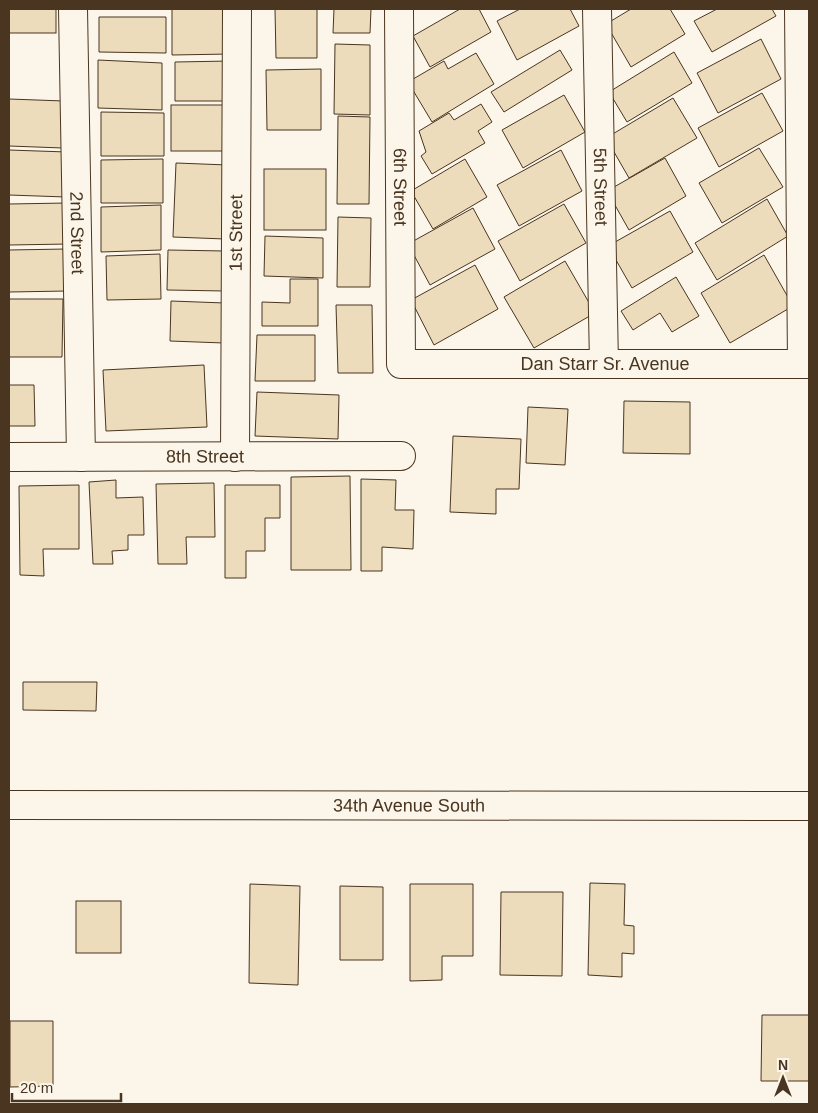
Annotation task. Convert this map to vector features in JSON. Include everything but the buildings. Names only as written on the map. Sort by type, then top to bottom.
[{"type":"street","name":"2nd Street","points":[[74,9],[81,457]]},
{"type":"street","name":"1st Street","points":[[235,457],[238,9]]},
{"type":"street","name":"6th Street","points":[[399,9],[401,364]]},
{"type":"street","name":"5th Street","points":[[597,9],[604,364]]},
{"type":"street","points":[[799,9],[806,364]]},
{"type":"street","name":"Dan Starr Sr. Avenue","points":[[401,364],[806,364]]},
{"type":"street","name":"8th Street","points":[[9,457],[401,456]]},
{"type":"street","name":"34th Avenue South","points":[[9,805],[809,806]]}]
